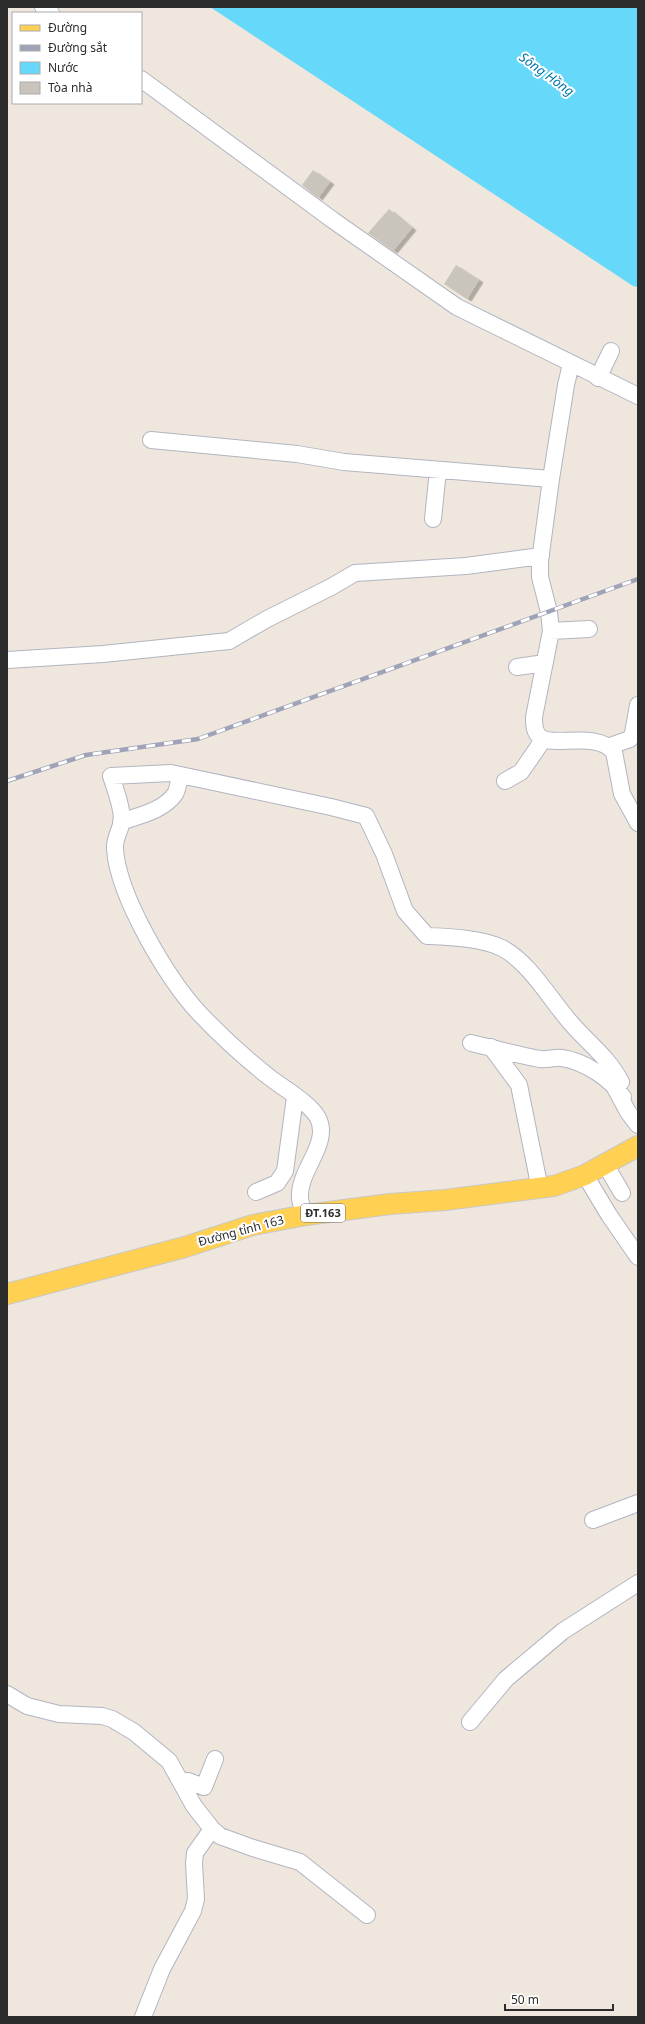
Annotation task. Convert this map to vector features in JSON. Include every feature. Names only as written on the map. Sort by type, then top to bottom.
[{"type":"main road","name":"Đường tỉnh 163","points":[[7,1294],[185,1247],[253,1225],[306,1215],[390,1204],[445,1200],[540,1189],[585,1175],[638,1146]]},
{"type":"street","points":[[142,81],[328,216],[457,307],[598,378],[638,396]]},
{"type":"street","points":[[598,378],[611,351]]},
{"type":"street","points":[[571,364],[566,385],[551,479],[541,556],[540,577],[549,612],[551,631],[534,717],[537,734],[543,740],[589,740],[610,746],[614,752],[622,794],[638,823]]},
{"type":"street","points":[[151,440],[297,454],[344,462],[551,479]]},
{"type":"street","points":[[433,519],[438,470]]},
{"type":"street","points":[[7,660],[103,654],[229,641],[266,619],[331,587],[355,573],[466,566],[541,556]]},
{"type":"street","points":[[551,631],[589,629]]},
{"type":"street","points":[[518,667],[545,664]]},
{"type":"street","points":[[610,746],[630,739],[633,733],[638,705]]},
{"type":"street","points":[[505,781],[521,772],[543,740]]},
{"type":"street","points":[[306,1215],[300,1198],[303,1180],[308,1164],[318,1147],[321,1127],[317,1117],[295,1097],[269,1077],[199,1012],[161,962],[136,916],[124,885],[115,848],[116,837],[122,822],[120,807],[111,776],[139,773],[171,773],[366,816],[384,854],[405,911],[427,936],[466,938],[495,946],[502,948],[521,962],[570,1023],[614,1068],[620,1082],[615,1088]]},
{"type":"street","points":[[122,822],[155,811],[167,802],[176,793],[180,775]]},
{"type":"street","points":[[471,1043],[541,1059],[562,1058],[584,1066],[603,1077],[615,1088],[628,1112],[638,1125]]},
{"type":"street","points":[[491,1047],[519,1085],[540,1189]]},
{"type":"street","points":[[256,1192],[277,1182],[285,1171],[295,1097]]},
{"type":"street","points":[[605,1164],[622,1193]]},
{"type":"street","points":[[585,1175],[609,1215],[638,1257]]},
{"type":"street","points":[[593,1520],[638,1503]]},
{"type":"street","points":[[470,1722],[506,1679],[563,1631],[638,1583]]},
{"type":"street","points":[[7,1694],[27,1706],[58,1714],[102,1716],[112,1719],[134,1732],[169,1761],[194,1806],[212,1829],[220,1836],[246,1846],[300,1862],[367,1915]]},
{"type":"street","points":[[181,1782],[188,1781],[204,1787],[215,1759]]},
{"type":"street","points":[[143,2017],[162,1969],[193,1911],[196,1899],[194,1863],[195,1853],[212,1829]]},
{"type":"water","name":"Sông Hồng","points":[[210,7],[638,7],[638,287],[633,286]]},
{"type":"building","points":[[313,170],[330,182],[318,198],[302,185]]},
{"type":"building","points":[[389,209],[412,228],[393,251],[368,233]]},
{"type":"building","points":[[456,265],[479,280],[467,299],[444,284]]},
{"type":"railway","points":[[7,781],[86,755],[198,739],[638,579]]}]
